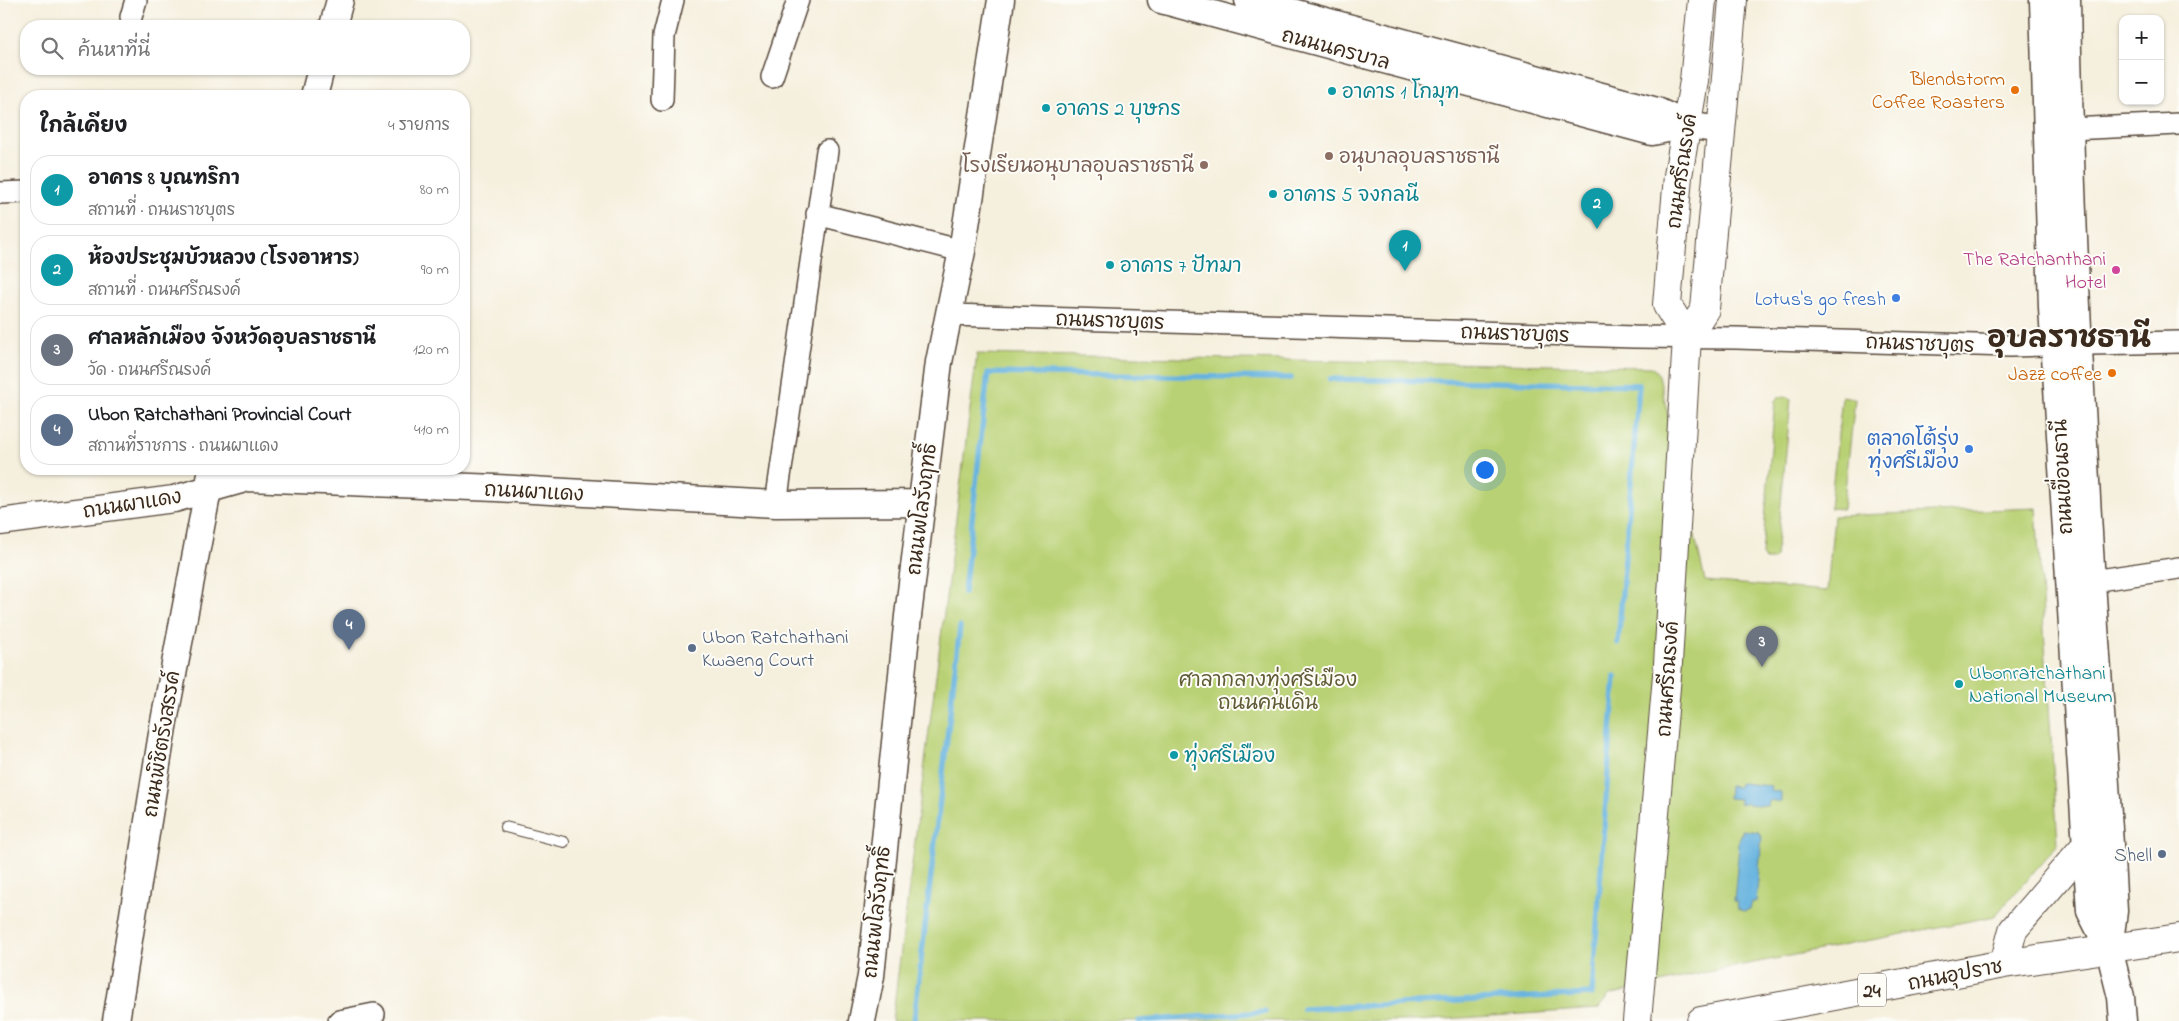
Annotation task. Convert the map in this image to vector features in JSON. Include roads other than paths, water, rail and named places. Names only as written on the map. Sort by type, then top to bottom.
[{"type":"main road","name":"ถนนศรีณรงค์","points":[[1687,337],[1667,305],[1678,176],[1694,81],[1702,0]]},
{"type":"main road","name":"ถนนศรีณรงค์","points":[[1637,1021],[1669,655],[1687,337],[1705,309],[1733,0]]},
{"type":"main road","points":[[2004,964],[2013,930],[2085,846]]},
{"type":"main road","name":"ถนนอุปราช","points":[[1701,1021],[2004,964],[2179,938]]},
{"type":"street","points":[[334,20],[340,0]]},
{"type":"street","points":[[662,100],[664,36],[673,0]]},
{"type":"street","points":[[772,77],[798,0]]},
{"type":"street","name":"ถนนพโลรังฤทธิ์","points":[[862,1021],[871,976],[908,616],[939,362],[951,315],[962,251],[1000,0]]},
{"type":"street","name":"ถนนนครบาล","points":[[1161,0],[1308,29],[1652,132],[1687,125],[1721,130]]},
{"type":"street","name":"ถนนนครบาล","points":[[1248,0],[1308,29]]},
{"type":"street","name":"ถนนเขื่อนธานี","points":[[2043,0],[2057,130],[2066,343],[2080,583],[2085,846],[2090,912],[2109,949],[2121,998],[2123,1021]]},
{"type":"street","name":"ถนนเขื่อนธานี","points":[[2057,130],[2067,0]]},
{"type":"street","points":[[316,90],[319,75]]},
{"type":"street","points":[[2057,130],[2179,124]]},
{"type":"street","points":[[776,504],[827,151]]},
{"type":"street","points":[[0,194],[20,192]]},
{"type":"street","points":[[817,214],[962,251]]},
{"type":"street","name":"ถนนราชบุตร","points":[[951,315],[1625,337],[2010,346],[2066,343],[2179,342]]},
{"type":"street","name":"ถนนผาแดง","points":[[0,522],[174,499],[210,479],[248,478],[403,477],[496,488],[776,504],[922,503]]},
{"type":"street","name":"ถนนพิชิตรังสรรค์","points":[[116,1021],[163,727],[210,479]]},
{"type":"street","points":[[2080,583],[2179,568]]},
{"type":"street","name":"ถนนเขื่อนธานี","points":[[2080,583],[2114,911],[2109,949]]},
{"type":"street","points":[[339,1021],[374,1014]]},
{"type":"lane","points":[[505,827],[564,842]]},
{"type":"water","points":[[1740,783],[1771,786],[1771,791],[1781,792],[1781,802],[1769,800],[1768,806],[1739,803],[1739,799],[1728,798],[1729,786],[1739,787]]},
{"type":"water","points":[[1742,830],[1759,832],[1759,836],[1762,836],[1756,902],[1752,902],[1750,909],[1743,911],[1738,908],[1737,902],[1734,901],[1740,834],[1742,834]]},
{"type":"waterway","points":[[964,593],[988,373],[1291,378]]},
{"type":"waterway","points":[[1330,379],[1639,385],[1618,643]]},
{"type":"waterway","points":[[914,1021],[960,627]]},
{"type":"waterway","points":[[1303,1009],[1592,994],[1615,676]]},
{"type":"waterway","points":[[1139,1021],[1265,1012]]},
{"type":"place","name":"Blendstorm Coffee Roasters","points":[[2015,90]]},
{"type":"place","name":"อาคาร 1 โกมุท","points":[[1332,91]]},
{"type":"place","name":"อาคาร 2 บุษกร","points":[[1046,108]]},
{"type":"place","name":"อนุบาลอุบลราชธานี","points":[[1329,156]]},
{"type":"place","name":"โรงเรียนอนุบาลอุบลราชธานี","points":[[1204,165]]},
{"type":"place","name":"อาคาร 5 จงกลนี","points":[[1273,194]]},
{"type":"place","name":"ห้องประชุมบัวหลวง (โรงอาหาร)","points":[[1597,229]]},
{"type":"place","name":"อาคาร 7 ปัทมา","points":[[1110,265]]},
{"type":"place","name":"The Ratchanthani Hotel","points":[[2116,270]]},
{"type":"place","name":"อาคาร 8 บุณฑริกา","points":[[1405,271]]},
{"type":"place","name":"Lotus's go fresh","points":[[1896,298]]},
{"type":"place","name":"Jazz coffee","points":[[2112,373]]},
{"type":"place","name":"ตลาดโต้รุ่ง ทุ่งศรีเมือง","points":[[1969,449]]},
{"type":"place","name":"Ubon Ratchathani Kwaeng Court","points":[[692,648]]},
{"type":"place","name":"Ubon Ratchathani Provincial Court","points":[[349,650]]},
{"type":"place","name":"ศาลหลักเมือง จังหวัดอุบลราชธานี","points":[[1762,667]]},
{"type":"place","name":"Ubonratchathani National Museum","points":[[1959,684]]},
{"type":"place","name":"ทุ่งศรีเมือง","points":[[1174,755]]},
{"type":"place","name":"Shell","points":[[2162,854]]},
{"type":"district","name":"อุบลราชธานี","points":[[2069,337]]},
{"type":"park label","name":"ศาลากลางทุ่งศรีเมือง ถนนคนเดิน","points":[[1268,690]]}]
